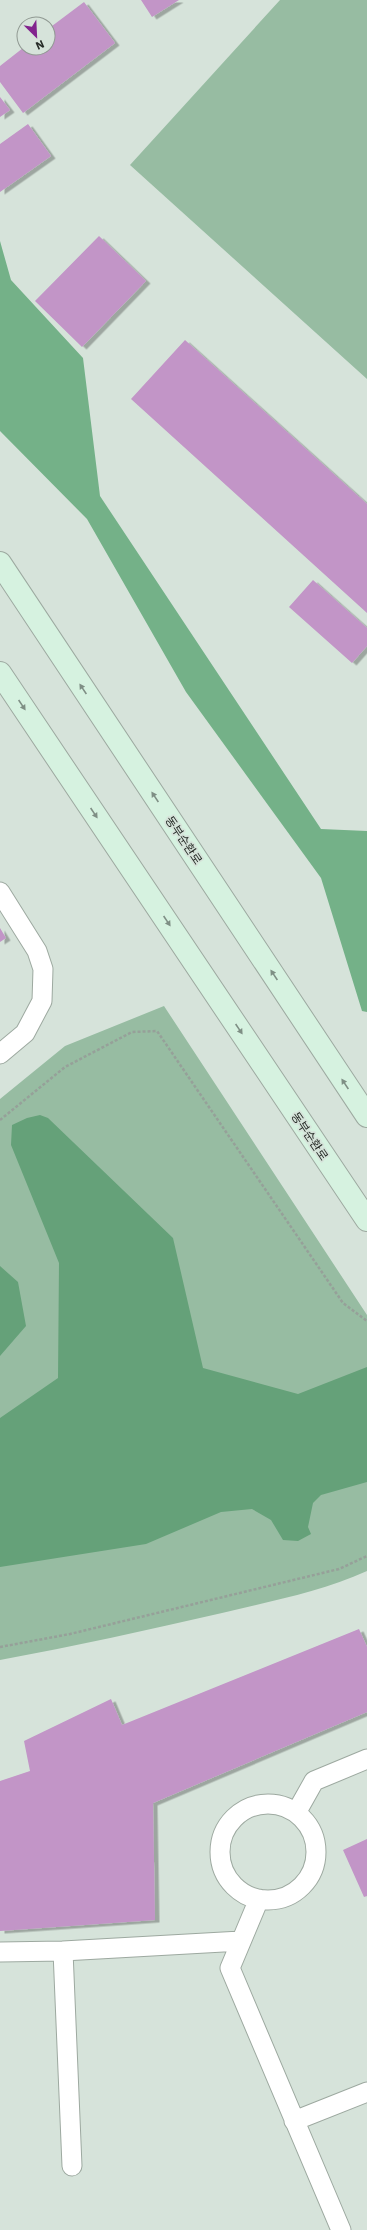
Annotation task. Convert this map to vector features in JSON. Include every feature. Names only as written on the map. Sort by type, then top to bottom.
[{"type":"street","name":"동부순환로","points":[[0,563],[367,1116]]},
{"type":"street","name":"동부순환로","points":[[0,673],[367,1220]]},
{"type":"lane","points":[[0,892],[37,951],[43,969],[42,1001],[25,1033],[0,1054]]},
{"type":"lane","points":[[296,1813],[314,1781],[367,1759]]},
{"type":"lane","points":[[264,1804],[281,1806],[296,1813],[307,1823],[314,1837],[316,1852],[314,1867],[306,1881],[295,1892],[282,1898],[259,1899],[251,1897],[237,1889],[226,1877],[220,1862],[220,1845],[225,1830],[235,1817],[249,1808],[264,1804]]},
{"type":"lane","points":[[259,1899],[230,1968],[341,2230]]},
{"type":"lane","points":[[0,1952],[63,1951],[241,1941]]},
{"type":"lane","points":[[63,1951],[72,2166]]},
{"type":"lane","points":[[294,2121],[367,2092]]},
{"type":"path","points":[[0,1120],[65,1067],[132,1032],[157,1031],[343,1304],[367,1321]]},
{"type":"path","points":[[0,1647],[70,1634],[338,1569],[367,1556]]},
{"type":"shaded area","points":[[280,0],[367,0],[367,379],[130,165]]},
{"type":"shaded area","points":[[0,241],[11,280],[83,358],[100,496],[321,829],[367,831],[367,1012],[362,1011],[321,878],[186,692],[87,519],[0,431]]},
{"type":"shaded area","points":[[164,1006],[367,1315],[367,1571],[332,1585],[277,1600],[139,1632],[0,1660],[0,1099],[65,1046]]},
{"type":"shaded area","points":[[40,1115],[48,1118],[173,1238],[203,1368],[298,1394],[367,1367],[367,1482],[321,1495],[313,1503],[308,1527],[311,1534],[298,1541],[283,1540],[271,1520],[252,1509],[221,1512],[146,1544],[0,1567],[0,1418],[58,1378],[59,1263],[11,1145],[12,1125],[27,1118]]},
{"type":"shaded area","points":[[0,1266],[18,1282],[26,1326],[0,1356]]},
{"type":"building","points":[[141,0],[179,0],[152,17]]},
{"type":"building","points":[[84,2],[115,43],[23,113],[0,82],[0,66],[16,53],[16,56],[56,56],[56,23]]},
{"type":"building","points":[[0,97],[10,110],[0,117]]},
{"type":"building","points":[[28,124],[51,156],[0,192],[0,144]]},
{"type":"building","points":[[99,236],[146,281],[82,347],[35,301]]},
{"type":"building","points":[[185,340],[367,504],[367,613],[131,399]]},
{"type":"building","points":[[313,580],[367,628],[367,646],[352,663],[289,607]]},
{"type":"building","points":[[0,928],[6,938],[0,942]]},
{"type":"building","points":[[359,1629],[367,1647],[367,1712],[153,1803],[155,1920],[0,1931],[0,1781],[30,1771],[24,1741],[111,1699],[122,1725]]},
{"type":"building","points":[[367,1839],[367,1896],[364,1897],[343,1850]]}]
